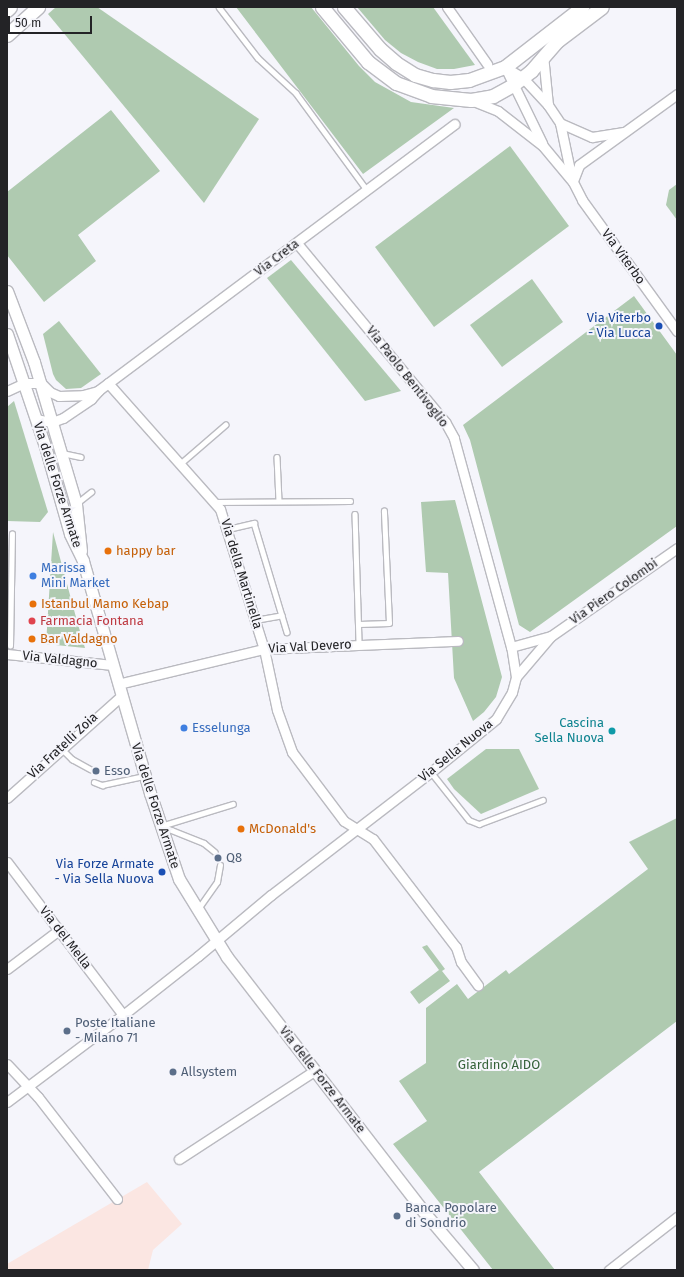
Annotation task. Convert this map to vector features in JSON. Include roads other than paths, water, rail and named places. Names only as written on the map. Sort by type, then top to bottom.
[{"type":"main road","points":[[7,10],[10,7]]},
{"type":"main road","points":[[7,35],[38,7]]},
{"type":"main road","points":[[322,7],[368,62],[396,84],[431,96],[471,100],[492,96],[518,82],[543,54],[602,7]]},
{"type":"main road","points":[[344,7],[380,49],[396,63],[415,74],[433,80],[469,80],[505,67],[582,7]]},
{"type":"street","points":[[447,7],[486,64]]},
{"type":"street","name":"Via Viterbo","points":[[543,54],[548,105]]},
{"type":"street","points":[[505,67],[518,82]]},
{"type":"street","name":"Via Viterbo","points":[[518,82],[544,146]]},
{"type":"street","name":"Via Viterbo","points":[[518,82],[548,105],[560,123],[573,182]]},
{"type":"street","points":[[573,182],[579,165],[628,131],[677,94]]},
{"type":"street","name":"Via Viterbo","points":[[471,100],[498,111],[544,146],[573,182],[582,200],[677,331]]},
{"type":"street","points":[[560,123],[592,137],[628,131]]},
{"type":"street","name":"Via Creta","points":[[52,422],[63,418],[92,399],[99,390],[108,383],[454,124]]},
{"type":"street","name":"Via Paolo Bentivoglio","points":[[297,243],[440,416],[454,438],[511,647]]},
{"type":"street","name":"Via delle Forze Armate","points":[[7,291],[23,328],[41,383],[76,504],[83,561],[160,826],[179,879],[215,940],[314,1071],[423,1211],[472,1270]]},
{"type":"street","name":"Via delle Forze Armate","points":[[7,334],[50,462],[70,534],[83,561]]},
{"type":"street","points":[[7,391],[24,383],[41,383]]},
{"type":"street","name":"Via Creta","points":[[41,383],[50,392],[59,396],[83,395],[99,390]]},
{"type":"street","name":"Via della Martinella","points":[[108,383],[220,509],[228,530],[264,649],[277,710],[292,752],[344,822],[356,830]]},
{"type":"street","points":[[36,419],[52,422]]},
{"type":"street","points":[[50,462],[61,453]]},
{"type":"street","points":[[61,503],[76,504]]},
{"type":"street","name":"Via Piero Colombi","points":[[516,677],[551,636],[677,548]]},
{"type":"street","name":"Via Piero Colombi","points":[[511,647],[551,636]]},
{"type":"street","name":"Via Val Devero","points":[[118,684],[264,649],[458,641]]},
{"type":"street","name":"Via Sella Nuova","points":[[7,1102],[123,1015],[215,940],[431,772],[496,719],[505,707],[516,677],[511,647]]},
{"type":"street","name":"Via Valdagno","points":[[8,650],[112,665]]},
{"type":"street","name":"Via Fratelli Zoia","points":[[7,798],[61,748],[121,696]]},
{"type":"street","points":[[356,830],[373,839],[456,947],[461,962],[478,985]]},
{"type":"street","name":"Via del Mella","points":[[7,862],[123,1015]]},
{"type":"street","points":[[7,969],[59,930]]},
{"type":"street","points":[[7,1064],[38,1097],[117,1199]]},
{"type":"street","points":[[179,1159],[314,1071]]},
{"type":"street","points":[[609,1270],[677,1218]]},
{"type":"lane","points":[[219,7],[258,58],[296,93],[367,190]]},
{"type":"lane","points":[[180,464],[225,424]]},
{"type":"lane","points":[[61,453],[82,457]]},
{"type":"lane","points":[[277,457],[279,501]]},
{"type":"lane","points":[[76,504],[91,492]]},
{"type":"lane","name":"Via della Martinella","points":[[213,502],[350,501]]},
{"type":"lane","points":[[359,624],[389,623],[384,511]]},
{"type":"lane","points":[[355,514],[359,644]]},
{"type":"lane","name":"Via Val Devero","points":[[228,530],[254,523],[287,632]]},
{"type":"lane","points":[[8,650],[12,534]]},
{"type":"lane","points":[[255,620],[282,615]]},
{"type":"lane","points":[[61,748],[72,759],[90,769]]},
{"type":"lane","points":[[431,772],[469,820],[479,824],[543,800]]},
{"type":"lane","points":[[94,782],[102,785],[145,776]]},
{"type":"lane","points":[[160,826],[233,804]]},
{"type":"lane","points":[[160,826],[204,843],[215,852]]},
{"type":"lane","points":[[197,910],[217,882],[220,865]]},
{"type":"place","name":"Via Viterbo - Via Lucca","points":[[659,326]]},
{"type":"place","name":"happy bar","points":[[108,551]]},
{"type":"place","name":"Marissa Mini Market","points":[[33,576]]},
{"type":"place","name":"Istanbul Mamo Kebap","points":[[33,604]]},
{"type":"place","name":"Farmacia Fontana","points":[[32,621]]},
{"type":"place","name":"Bar Valdagno","points":[[32,639]]},
{"type":"place","name":"Esselunga","points":[[184,728]]},
{"type":"place","name":"Cascina Sella Nuova","points":[[612,731]]},
{"type":"place","name":"Esso","points":[[96,771]]},
{"type":"place","name":"McDonald's","points":[[241,829]]},
{"type":"place","name":"Q8","points":[[218,858]]},
{"type":"place","name":"Via Forze Armate - Via Sella Nuova","points":[[162,872]]},
{"type":"place","name":"Poste Italiane - Milano 71","points":[[67,1031]]},
{"type":"place","name":"Allsystem","points":[[173,1072]]},
{"type":"place","name":"Banca Popolare di Sondrio","points":[[397,1216]]},
{"type":"park label","name":"Giardino AIDO","points":[[499,1065]]}]
